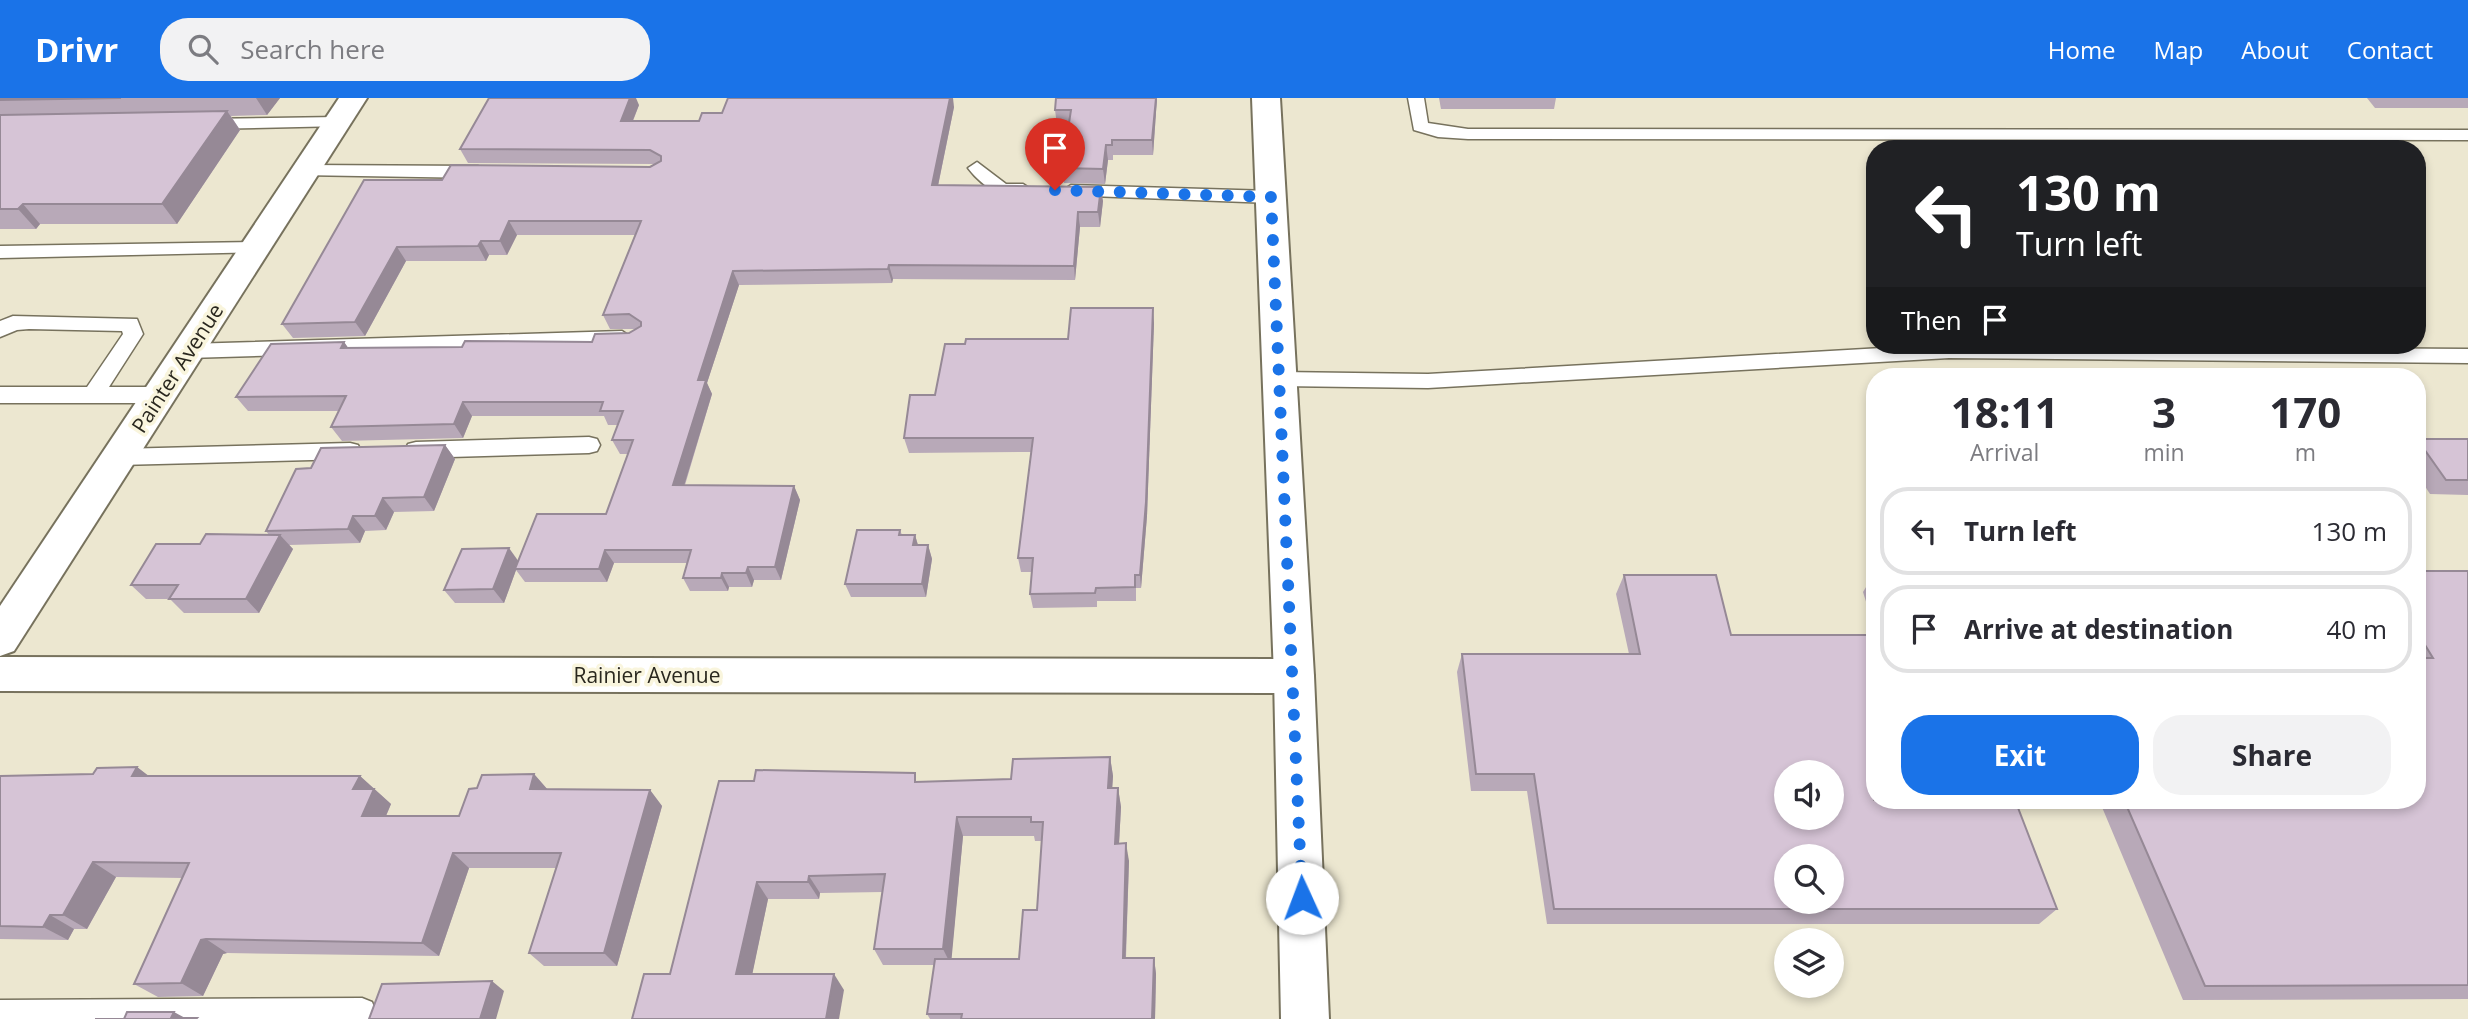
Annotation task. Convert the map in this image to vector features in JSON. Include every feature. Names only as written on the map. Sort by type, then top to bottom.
[{"type":"street","points":[[1266,98],[1294,676],[1305,1019]]},
{"type":"street","name":"Painter Avenue","points":[[0,639],[346,110]]},
{"type":"street","name":"Rainier Avenue","points":[[0,674],[1294,676]]},
{"type":"lane","points":[[1416,98],[1420,126],[1438,132],[2468,135]]},
{"type":"lane","points":[[189,124],[346,110]]},
{"type":"lane","points":[[977,167],[1002,190],[1271,197]]},
{"type":"lane","points":[[306,171],[492,172]]},
{"type":"lane","points":[[0,252],[255,248]]},
{"type":"lane","points":[[0,330],[13,323],[29,321],[130,324],[133,334],[94,394]]},
{"type":"lane","points":[[188,351],[636,338]]},
{"type":"lane","points":[[1280,379],[1428,381],[1897,354]]},
{"type":"lane","points":[[2260,354],[2468,356]]},
{"type":"lane","points":[[0,395],[159,395]]},
{"type":"lane","points":[[397,450],[589,445]]},
{"type":"lane","points":[[119,457],[369,451]]},
{"type":"lane","points":[[0,1014],[362,1012]]},
{"type":"building","points":[[0,98],[121,98],[0,100]]},
{"type":"building","points":[[489,98],[630,98],[621,121],[699,121],[702,113],[722,113],[728,98],[950,98],[932,185],[1101,187],[1098,212],[1078,212],[1074,266],[889,265],[888,269],[733,271],[698,380],[706,380],[673,485],[794,486],[775,567],[748,567],[746,573],[722,573],[721,578],[683,578],[691,550],[605,550],[599,569],[515,569],[537,514],[606,514],[633,440],[612,440],[623,411],[600,411],[603,402],[463,402],[454,424],[331,427],[346,396],[236,397],[271,344],[344,342],[341,348],[462,347],[465,341],[592,342],[595,334],[629,333],[641,326],[641,322],[629,314],[603,315],[641,221],[509,221],[500,241],[481,241],[478,246],[397,247],[355,322],[282,324],[364,180],[442,180],[451,165],[650,167],[661,161],[661,156],[650,150],[460,149]]},
{"type":"building","points":[[1056,98],[1156,98],[1152,140],[1112,140],[1112,145],[1106,145],[1103,169],[1062,168],[1071,110],[1055,110]]},
{"type":"building","points":[[227,111],[162,204],[23,204],[18,209],[0,209],[0,115]]},
{"type":"building","points":[[1071,308],[1153,308],[1146,502],[1140,575],[1135,575],[1135,587],[1096,588],[1095,593],[1030,594],[1033,558],[1018,558],[1033,438],[904,438],[910,395],[935,395],[945,344],[965,344],[966,339],[1068,339]]},
{"type":"building","points":[[2426,439],[2468,439],[2468,480],[2446,480],[2426,452]]},
{"type":"building","points":[[445,445],[424,497],[383,498],[375,516],[353,516],[348,529],[266,531],[296,469],[311,468],[321,448]]},
{"type":"building","points":[[857,530],[900,530],[899,535],[915,535],[913,545],[928,545],[922,584],[845,584]]},
{"type":"building","points":[[206,534],[280,535],[246,599],[169,599],[178,585],[131,585],[156,544],[200,544]]},
{"type":"building","points":[[509,548],[493,589],[444,590],[462,549]]},
{"type":"building","points":[[2426,571],[2468,571],[2468,985],[2205,986],[2128,809],[2426,809],[2426,658],[2433,658],[2426,647]]},
{"type":"building","points":[[1624,575],[1716,575],[1731,635],[1866,635],[1866,809],[2018,809],[2057,909],[1844,909],[1844,844],[1774,844],[1774,909],[1554,909],[1534,774],[1476,774],[1462,654],[1640,654]]},
{"type":"building","points":[[1110,757],[1108,788],[1118,788],[1115,844],[1126,843],[1123,958],[1154,958],[1152,1019],[961,1019],[962,1014],[927,1014],[935,959],[1019,959],[1023,910],[1037,910],[1043,822],[1031,822],[1031,817],[957,817],[943,949],[874,949],[885,874],[809,876],[808,882],[757,882],[736,974],[834,974],[826,1019],[632,1019],[644,974],[670,974],[719,781],[754,781],[756,770],[915,773],[915,782],[1011,779],[1013,759]]},
{"type":"building","points":[[137,767],[132,776],[360,776],[353,789],[374,789],[362,816],[459,816],[469,789],[477,788],[482,775],[534,774],[530,789],[650,790],[604,953],[529,953],[561,853],[453,853],[422,943],[206,939],[201,940],[181,983],[134,984],[189,863],[93,862],[63,915],[50,915],[43,927],[0,926],[0,776],[93,774],[97,768]]},
{"type":"building","points":[[492,981],[480,1019],[369,1019],[382,984]]},
{"type":"building","points":[[127,1012],[174,1012],[171,1018],[197,1018],[196,1019],[124,1019]]},
{"type":"route","points":[[1055,190],[1271,197],[1302,898]]}]
